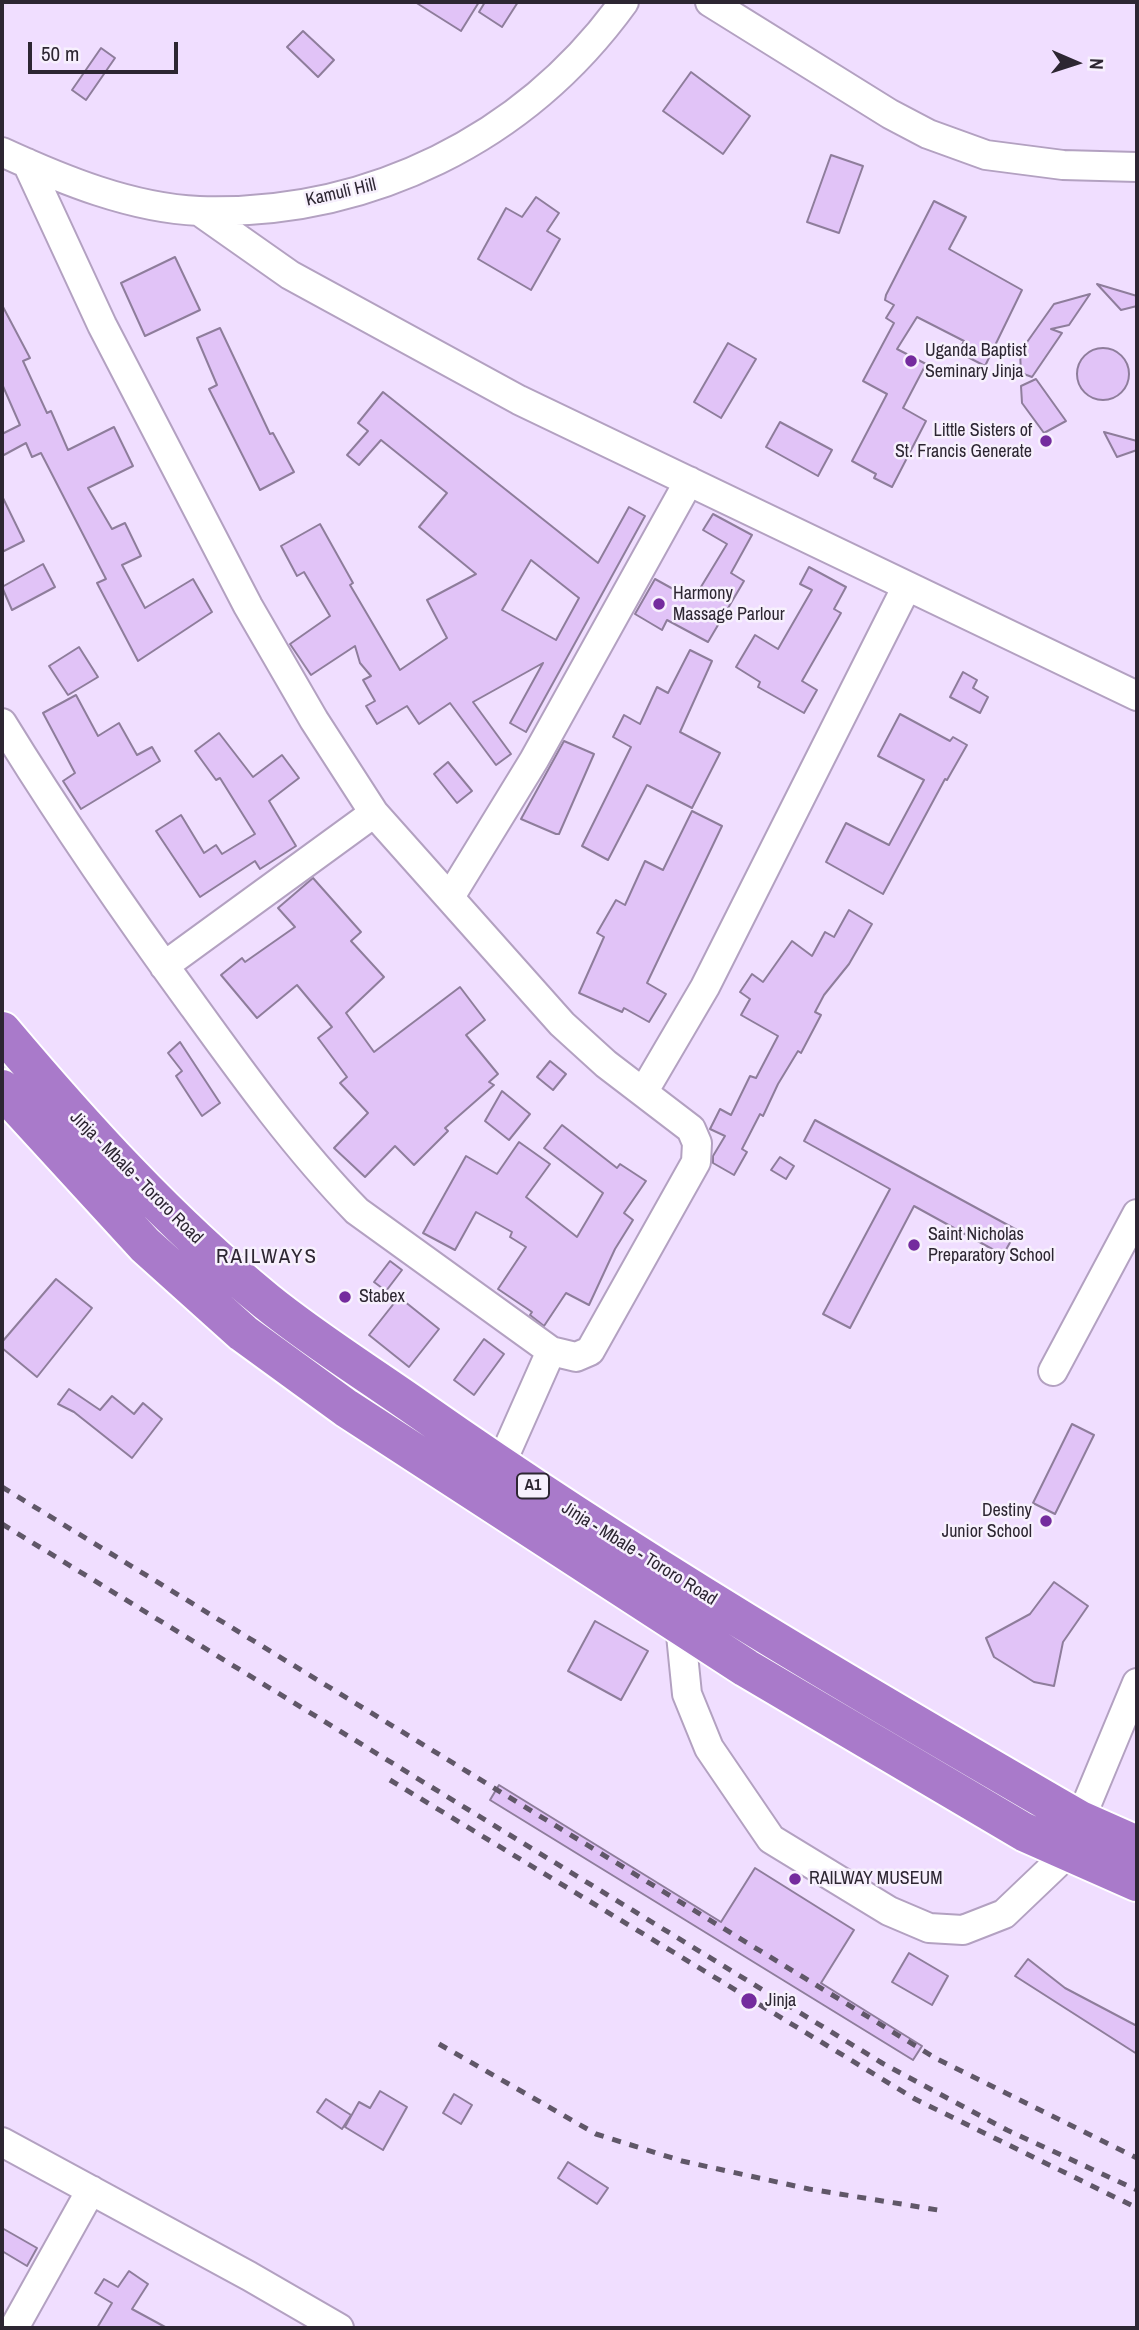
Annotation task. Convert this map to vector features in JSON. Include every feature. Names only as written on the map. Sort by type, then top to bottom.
[{"type":"highway","name":"Jinja - Mbale - Tororo Road","points":[[2,1031],[67,1109],[163,1209],[267,1302],[500,1466],[1074,1836],[1137,1882]]},
{"type":"highway","name":"Jinja - Mbale - Tororo Road","points":[[2,1089],[145,1245],[243,1333],[346,1408],[746,1668],[1024,1832],[1137,1845]]},
{"type":"street","name":"Kamuli Hill","points":[[14,158],[135,201],[199,211],[326,200],[387,182],[436,162],[503,124],[564,75],[624,2]]},
{"type":"street","points":[[710,2],[890,114],[928,134],[986,155],[1063,165],[1137,167]]},
{"type":"street","points":[[2,723],[82,849],[246,1080],[299,1147],[357,1210],[551,1351],[576,1357],[590,1351],[696,1162],[697,1143],[691,1129],[645,1091],[606,1064],[562,1024],[374,813],[314,720],[248,606],[14,158]]},
{"type":"street","points":[[199,211],[290,275],[519,400],[906,588],[1137,696]]},
{"type":"street","points":[[450,897],[534,760],[689,481]]},
{"type":"street","points":[[645,1091],[705,987],[906,588]]},
{"type":"street","points":[[164,966],[374,813]]},
{"type":"street","points":[[1053,1371],[1137,1214]]},
{"type":"street","points":[[500,1466],[551,1351]]},
{"type":"street","points":[[680,1625],[687,1694],[709,1748],[771,1839],[889,1911],[929,1928],[963,1930],[1004,1914],[1074,1836],[1137,1683]]},
{"type":"street","points":[[2,2142],[339,2328]]},
{"type":"street","points":[[14,2328],[90,2190]]},
{"type":"building","points":[[415,2],[479,2],[461,31]]},
{"type":"building","points":[[485,2],[518,2],[502,27],[479,12]]},
{"type":"building","points":[[303,31],[334,60],[318,77],[287,47]]},
{"type":"building","points":[[101,48],[115,58],[86,100],[72,90]]},
{"type":"building","points":[[691,72],[750,116],[723,154],[663,111]]},
{"type":"building","points":[[831,155],[863,166],[839,233],[807,222]]},
{"type":"building","points":[[536,197],[559,213],[547,231],[560,239],[531,290],[478,259],[506,208],[522,217]]},
{"type":"building","points":[[934,201],[966,217],[949,249],[1022,290],[985,366],[958,352],[964,341],[917,317],[897,349],[926,364],[903,408],[926,421],[892,487],[874,478],[876,474],[852,461],[887,394],[863,381],[894,323],[886,318],[894,305],[885,300],[886,295]]},
{"type":"building","points":[[175,257],[200,310],[145,336],[121,283]]},
{"type":"building","points":[[1097,284],[1137,296],[1137,306],[1121,310]]},
{"type":"building","points":[[1090,294],[1069,325],[1051,329],[1062,333],[1032,377],[1021,373],[1020,352],[1054,304]]},
{"type":"building","points":[[2,305],[30,358],[23,361],[47,413],[51,411],[68,450],[114,427],[133,466],[88,488],[112,529],[125,523],[141,556],[122,565],[145,608],[193,579],[212,612],[138,661],[97,583],[106,579],[41,453],[32,457],[26,443],[2,456],[2,434],[20,425],[2,384]]},
{"type":"building","points":[[220,328],[270,434],[273,433],[294,472],[260,490],[209,389],[217,385],[197,338]]},
{"type":"building","points":[[728,343],[756,359],[721,418],[694,402]]},
{"type":"building","points":[[1103,348],[1113,350],[1121,356],[1127,364],[1127,384],[1121,392],[1113,398],[1103,400],[1093,398],[1085,392],[1079,384],[1077,374],[1079,364],[1085,356],[1093,350]]},
{"type":"building","points":[[1036,379],[1066,421],[1044,433],[1022,403],[1021,386]]},
{"type":"building","points":[[383,392],[598,563],[629,507],[645,516],[526,732],[510,723],[543,663],[473,702],[511,754],[496,765],[450,703],[419,724],[407,706],[377,724],[366,706],[375,701],[363,680],[371,676],[360,663],[355,646],[311,675],[290,644],[330,616],[304,572],[297,576],[281,546],[320,524],[353,583],[350,585],[400,670],[447,638],[427,600],[476,574],[419,527],[447,493],[381,440],[359,465],[347,455],[368,431],[358,423]],"holes":[[[531,560],[579,598],[556,640],[502,610]]]},
{"type":"building","points":[[780,422],[832,450],[818,476],[766,447]]},
{"type":"building","points":[[1104,432],[1137,441],[1137,450],[1117,457]]},
{"type":"building","points":[[2,496],[24,541],[2,552]]},
{"type":"building","points":[[713,514],[752,535],[731,573],[744,581],[708,642],[667,620],[662,630],[635,614],[655,579],[693,600],[727,544],[703,530]]},
{"type":"building","points":[[43,564],[55,587],[12,610],[2,587]]},
{"type":"building","points":[[809,567],[846,587],[834,609],[841,613],[802,681],[817,690],[804,713],[758,687],[760,682],[736,667],[755,635],[778,649],[812,590],[800,584]]},
{"type":"building","points":[[79,647],[98,677],[68,695],[49,666]]},
{"type":"building","points":[[690,650],[712,661],[680,732],[720,753],[692,808],[647,785],[608,860],[582,846],[631,747],[613,737],[624,715],[640,724],[657,687],[668,693]]},
{"type":"building","points":[[963,672],[977,680],[973,688],[988,697],[980,713],[950,697]]},
{"type":"building","points":[[76,695],[98,736],[119,723],[137,755],[152,747],[160,761],[81,809],[63,781],[75,773],[43,713]]},
{"type":"building","points":[[900,714],[950,741],[953,737],[967,745],[947,780],[945,779],[883,894],[826,862],[846,823],[889,845],[924,780],[878,756]]},
{"type":"building","points":[[219,733],[253,777],[282,755],[299,778],[269,801],[296,846],[260,869],[255,861],[200,897],[156,831],[181,815],[204,853],[216,845],[222,854],[255,834],[220,778],[216,780],[195,751]]},
{"type":"building","points":[[564,741],[594,754],[559,834],[556,834],[521,819]]},
{"type":"building","points":[[448,762],[472,791],[457,803],[434,774]]},
{"type":"building","points":[[692,811],[722,826],[647,983],[666,994],[649,1022],[624,1008],[622,1012],[579,993],[604,937],[597,933],[616,900],[625,905],[645,861],[663,870]]},
{"type":"building","points":[[313,878],[361,932],[351,941],[384,977],[346,1013],[374,1052],[460,987],[485,1020],[466,1035],[498,1074],[489,1082],[494,1085],[445,1128],[448,1131],[414,1165],[395,1146],[365,1177],[334,1148],[368,1113],[340,1083],[347,1077],[318,1038],[332,1027],[297,985],[257,1018],[221,975],[242,958],[245,962],[295,927],[278,908]]},
{"type":"building","points":[[849,910],[872,924],[849,964],[824,995],[815,1012],[821,1015],[801,1053],[798,1051],[778,1084],[763,1116],[760,1114],[742,1149],[747,1152],[734,1175],[713,1163],[713,1156],[725,1136],[710,1129],[720,1109],[731,1115],[750,1076],[756,1078],[778,1036],[741,1015],[750,999],[740,992],[752,974],[763,982],[792,941],[812,956],[825,932],[834,937]]},
{"type":"building","points":[[180,1042],[220,1103],[202,1116],[176,1076],[182,1071],[168,1053]]},
{"type":"building","points":[[550,1061],[566,1074],[553,1090],[537,1077]]},
{"type":"building","points":[[502,1091],[530,1114],[509,1140],[485,1121]]},
{"type":"building","points":[[815,1120],[1017,1230],[1003,1255],[914,1206],[850,1328],[823,1314],[890,1189],[804,1141]]},
{"type":"building","points":[[562,1125],[617,1168],[620,1164],[646,1181],[624,1213],[633,1220],[615,1249],[589,1305],[566,1293],[544,1326],[530,1315],[532,1312],[498,1289],[526,1247],[510,1237],[512,1232],[476,1212],[455,1250],[423,1233],[466,1156],[497,1174],[519,1142],[550,1164],[526,1197],[577,1237],[603,1193],[544,1148]]},
{"type":"building","points":[[780,1157],[794,1166],[786,1179],[771,1170]]},
{"type":"building","points":[[390,1261],[402,1270],[386,1291],[374,1282]]},
{"type":"building","points":[[56,1279],[92,1308],[37,1377],[2,1348],[2,1342]]},
{"type":"building","points":[[399,1297],[439,1329],[409,1367],[369,1335]]},
{"type":"building","points":[[484,1339],[504,1354],[474,1395],[454,1380]]},
{"type":"building","points":[[69,1389],[100,1410],[112,1396],[134,1414],[143,1403],[162,1419],[132,1458],[74,1412],[58,1404]]},
{"type":"building","points":[[1072,1424],[1094,1435],[1055,1514],[1033,1503]]},
{"type":"building","points":[[1054,1582],[1088,1606],[1063,1642],[1054,1686],[1034,1682],[994,1657],[986,1638],[1030,1614]]},
{"type":"building","points":[[595,1621],[648,1651],[621,1700],[568,1671]]},
{"type":"building","points":[[499,1785],[721,1922],[755,1868],[854,1930],[821,1983],[922,2046],[913,2060],[490,1800]]},
{"type":"building","points":[[909,1953],[948,1976],[932,2005],[892,1982]]},
{"type":"building","points":[[1028,1959],[1065,1988],[1137,2026],[1137,2054],[1015,1976]]},
{"type":"building","points":[[380,2091],[407,2107],[383,2150],[345,2127],[359,2102],[370,2108]]},
{"type":"building","points":[[454,2094],[472,2105],[461,2124],[443,2113]]},
{"type":"building","points":[[326,2099],[351,2115],[342,2129],[317,2112]]},
{"type":"building","points":[[568,2162],[608,2188],[597,2204],[558,2178]]},
{"type":"building","points":[[2,2228],[37,2248],[27,2266],[2,2251]]},
{"type":"building","points":[[129,2271],[148,2284],[132,2309],[167,2328],[97,2328],[112,2303],[95,2293],[104,2279],[118,2287]]},
{"type":"railway","points":[[2,1487],[937,2059],[1137,2158]]},
{"type":"railway","points":[[2,1524],[882,2063],[1007,2130],[1137,2190]]},
{"type":"railway","points":[[390,1780],[915,2099],[1137,2208]]},
{"type":"railway","points":[[439,2044],[596,2134],[682,2161],[809,2189],[938,2210]]},
{"type":"place","name":"Uganda Baptist Seminary Jinja","points":[[911,361]]},
{"type":"place","name":"Little Sisters of St. Francis Generate","points":[[1046,441]]},
{"type":"place","name":"Harmony Massage Parlour","points":[[659,604]]},
{"type":"place","name":"Saint Nicholas Preparatory School","points":[[914,1245]]},
{"type":"place","name":"Stabex","points":[[345,1297]]},
{"type":"place","name":"Destiny Junior School","points":[[1046,1521]]},
{"type":"place","name":"RAILWAY MUSEUM","points":[[795,1879]]},
{"type":"place","name":"Jinja","points":[[749,2001]]},
{"type":"district","name":"RAILWAYS","points":[[267,1257]]}]
